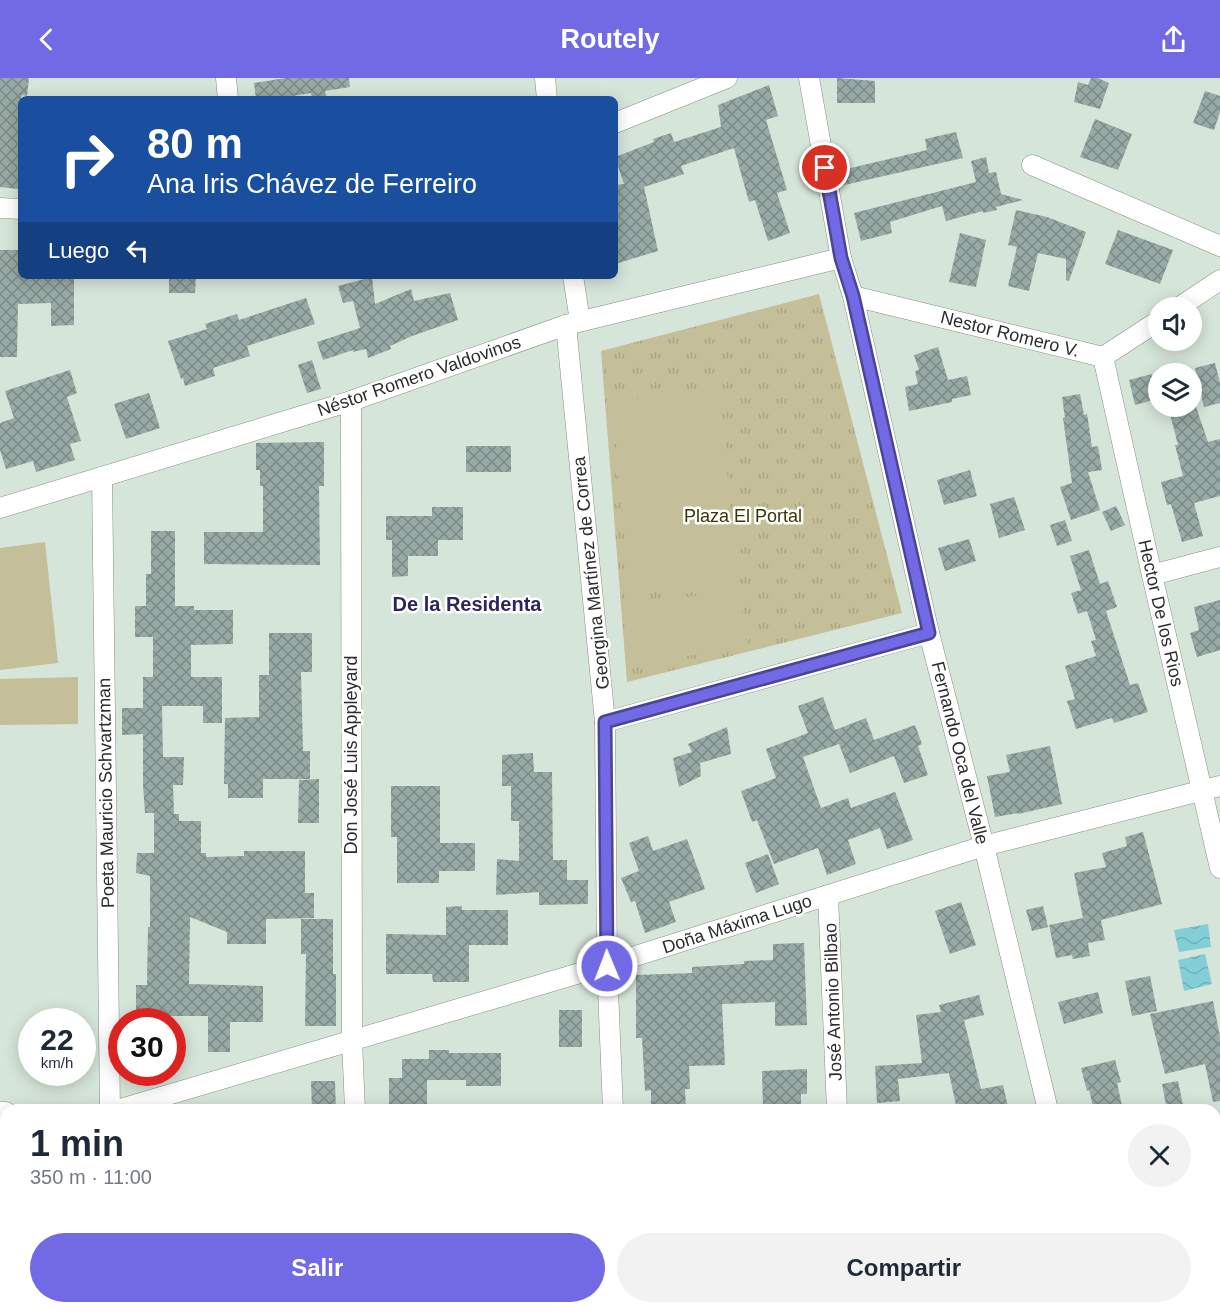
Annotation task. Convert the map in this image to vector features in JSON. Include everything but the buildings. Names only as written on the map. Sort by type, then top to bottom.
[{"type":"street","points":[[226,78],[228,96]]},
{"type":"street","points":[[545,78],[547,96]]},
{"type":"street","points":[[618,122],[727,78]]},
{"type":"street","name":"Fernando Oca del Valle","points":[[809,78],[841,258],[853,296],[929,633],[1047,1104]]},
{"type":"street","points":[[1032,165],[1220,246]]},
{"type":"street","points":[[0,208],[18,209]]},
{"type":"street","name":"Néstor Romero Valdovinos","points":[[0,508],[351,401],[573,323],[841,258]]},
{"type":"street","name":"Georgina Martínez de Correa","points":[[573,279],[573,323],[605,722],[607,966],[613,1104]]},
{"type":"street","points":[[1194,297],[1220,280]]},
{"type":"street","name":"Nestor Romero V.","points":[[853,296],[1103,357],[1148,328]]},
{"type":"street","name":"Hector De los Rios","points":[[1103,357],[1152,575],[1211,788],[1220,868]]},
{"type":"street","name":"Don José Luis Appleyard","points":[[351,401],[352,1040],[355,1104]]},
{"type":"street","name":"Poeta Mauricio Schvartzman","points":[[102,477],[110,1104]]},
{"type":"street","points":[[1152,575],[1220,557]]},
{"type":"street","points":[[605,722],[929,633]]},
{"type":"street","name":"Doña Máxima Lugo","points":[[137,1104],[607,966],[984,846],[1211,788]]},
{"type":"street","name":"José Antonio Bilbao","points":[[828,895],[837,1104]]},
{"type":"green space","name":"Plaza El Portal","points":[[819,294],[902,613],[627,682],[601,351]]},
{"type":"green space","points":[[720,391],[737,583],[630,593],[612,401]]},
{"type":"green space","points":[[45,542],[58,663],[0,670],[0,548]]},
{"type":"green space","points":[[739,590],[747,648],[635,663],[628,605]]},
{"type":"green space","points":[[78,677],[78,724],[0,725],[0,679]]},
{"type":"water","points":[[1208,924],[1211,947],[1179,952],[1174,930]]},
{"type":"water","points":[[1205,954],[1212,984],[1184,991],[1178,960]]},
{"type":"district","name":"De la Residenta","points":[[467,604]]},
{"type":"route","points":[[607,966],[605,722],[929,633],[853,296],[841,258],[825,168]]}]
